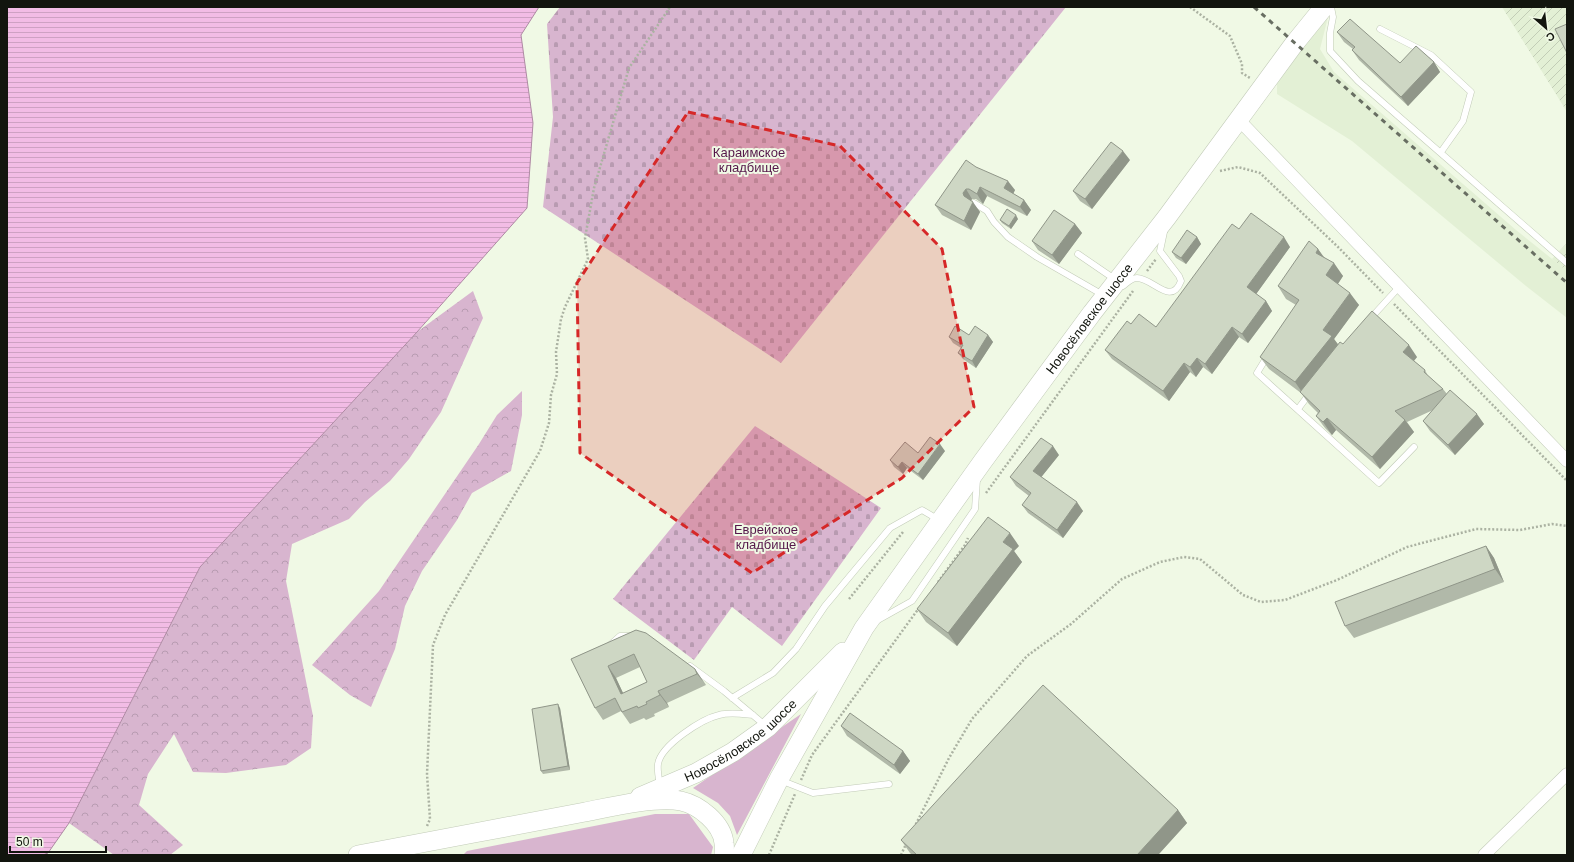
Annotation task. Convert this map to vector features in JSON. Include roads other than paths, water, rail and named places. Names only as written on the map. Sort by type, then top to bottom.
[{"type":"main road","name":"Новосёловское шоссе","points":[[741,855],[779,779],[862,631],[940,521],[1092,313],[1113,292],[1262,87],[1324,7]]},
{"type":"main road","name":"Новосёловское шоссе","points":[[598,810],[660,789],[696,773],[734,752],[768,727],[862,631]]},
{"type":"main road","points":[[358,855],[598,810],[652,801],[680,801],[694,805],[707,814],[717,826],[724,842],[724,855]]},
{"type":"main road","points":[[443,855],[464,840],[502,827]]},
{"type":"street","points":[[1239,120],[1567,461]]},
{"type":"street","points":[[1484,855],[1567,774]]},
{"type":"lane","points":[[1331,7],[1333,17],[1330,33],[1330,51],[1358,81],[1441,152],[1567,264]]},
{"type":"lane","points":[[1380,28],[1432,55],[1471,92],[1462,121],[1441,152]]},
{"type":"lane","points":[[974,203],[988,211],[994,222],[1008,237],[1037,257],[1113,292]]},
{"type":"lane","points":[[1113,292],[1131,280],[1142,279],[1164,291],[1173,291],[1178,288],[1181,281],[1179,276],[1161,252],[1160,248],[1167,217]]},
{"type":"lane","points":[[1078,254],[1113,292]]},
{"type":"lane","points":[[1368,322],[1400,286]]},
{"type":"lane","points":[[1273,348],[1257,373],[1379,483],[1414,447]]},
{"type":"lane","points":[[1298,409],[1313,391]]},
{"type":"lane","points":[[862,631],[912,601],[975,509],[978,469]]},
{"type":"lane","points":[[732,698],[772,673],[796,650],[824,606],[890,528],[922,510],[940,521]]},
{"type":"lane","points":[[605,649],[620,636],[634,636]]},
{"type":"lane","points":[[688,664],[768,727]]},
{"type":"lane","points":[[660,789],[658,763],[667,748],[677,738],[697,725],[718,715],[754,715]]},
{"type":"lane","points":[[779,779],[813,794],[889,784]]},
{"type":"railway","points":[[1254,7],[1567,283]]},
{"type":"park label","name":"Караимское кладбище","points":[[749,160]]},
{"type":"park label","name":"Еврейское кладбище","points":[[766,536]]}]
